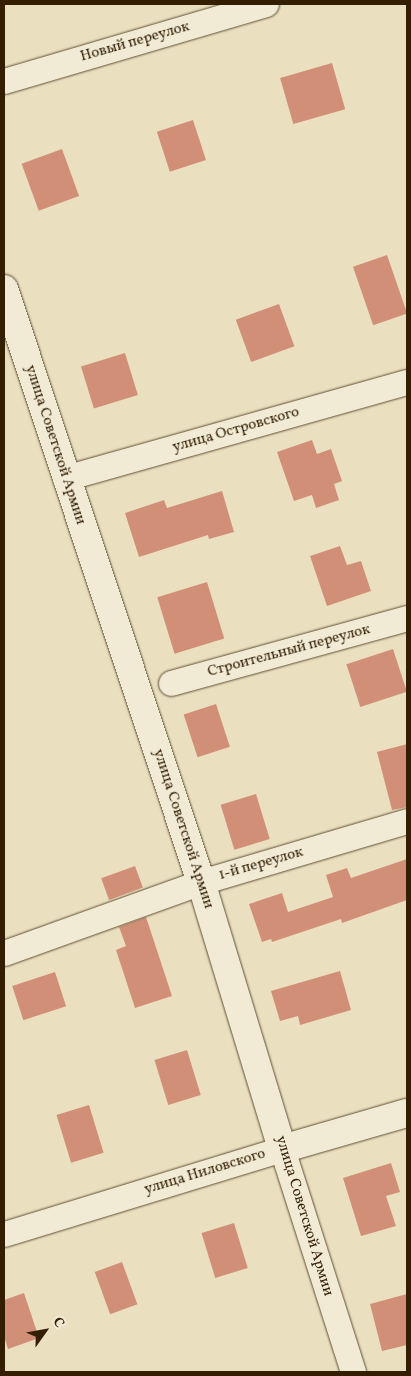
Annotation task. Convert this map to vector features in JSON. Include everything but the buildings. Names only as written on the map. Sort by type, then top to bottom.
[{"type":"street","name":"Новый переулок","points":[[4,81],[266,4]]},
{"type":"street","name":"улица Советской Армии","points":[[4,289],[65,478],[201,882],[282,1149],[353,1372]]},
{"type":"street","name":"улица Островского","points":[[65,478],[407,382]]},
{"type":"street","name":"Строительный переулок","points":[[171,683],[407,618]]},
{"type":"street","name":"1-й переулок","points":[[4,953],[201,882],[407,821]]},
{"type":"street","name":"улица Ниловского","points":[[4,1234],[407,1112]]}]
